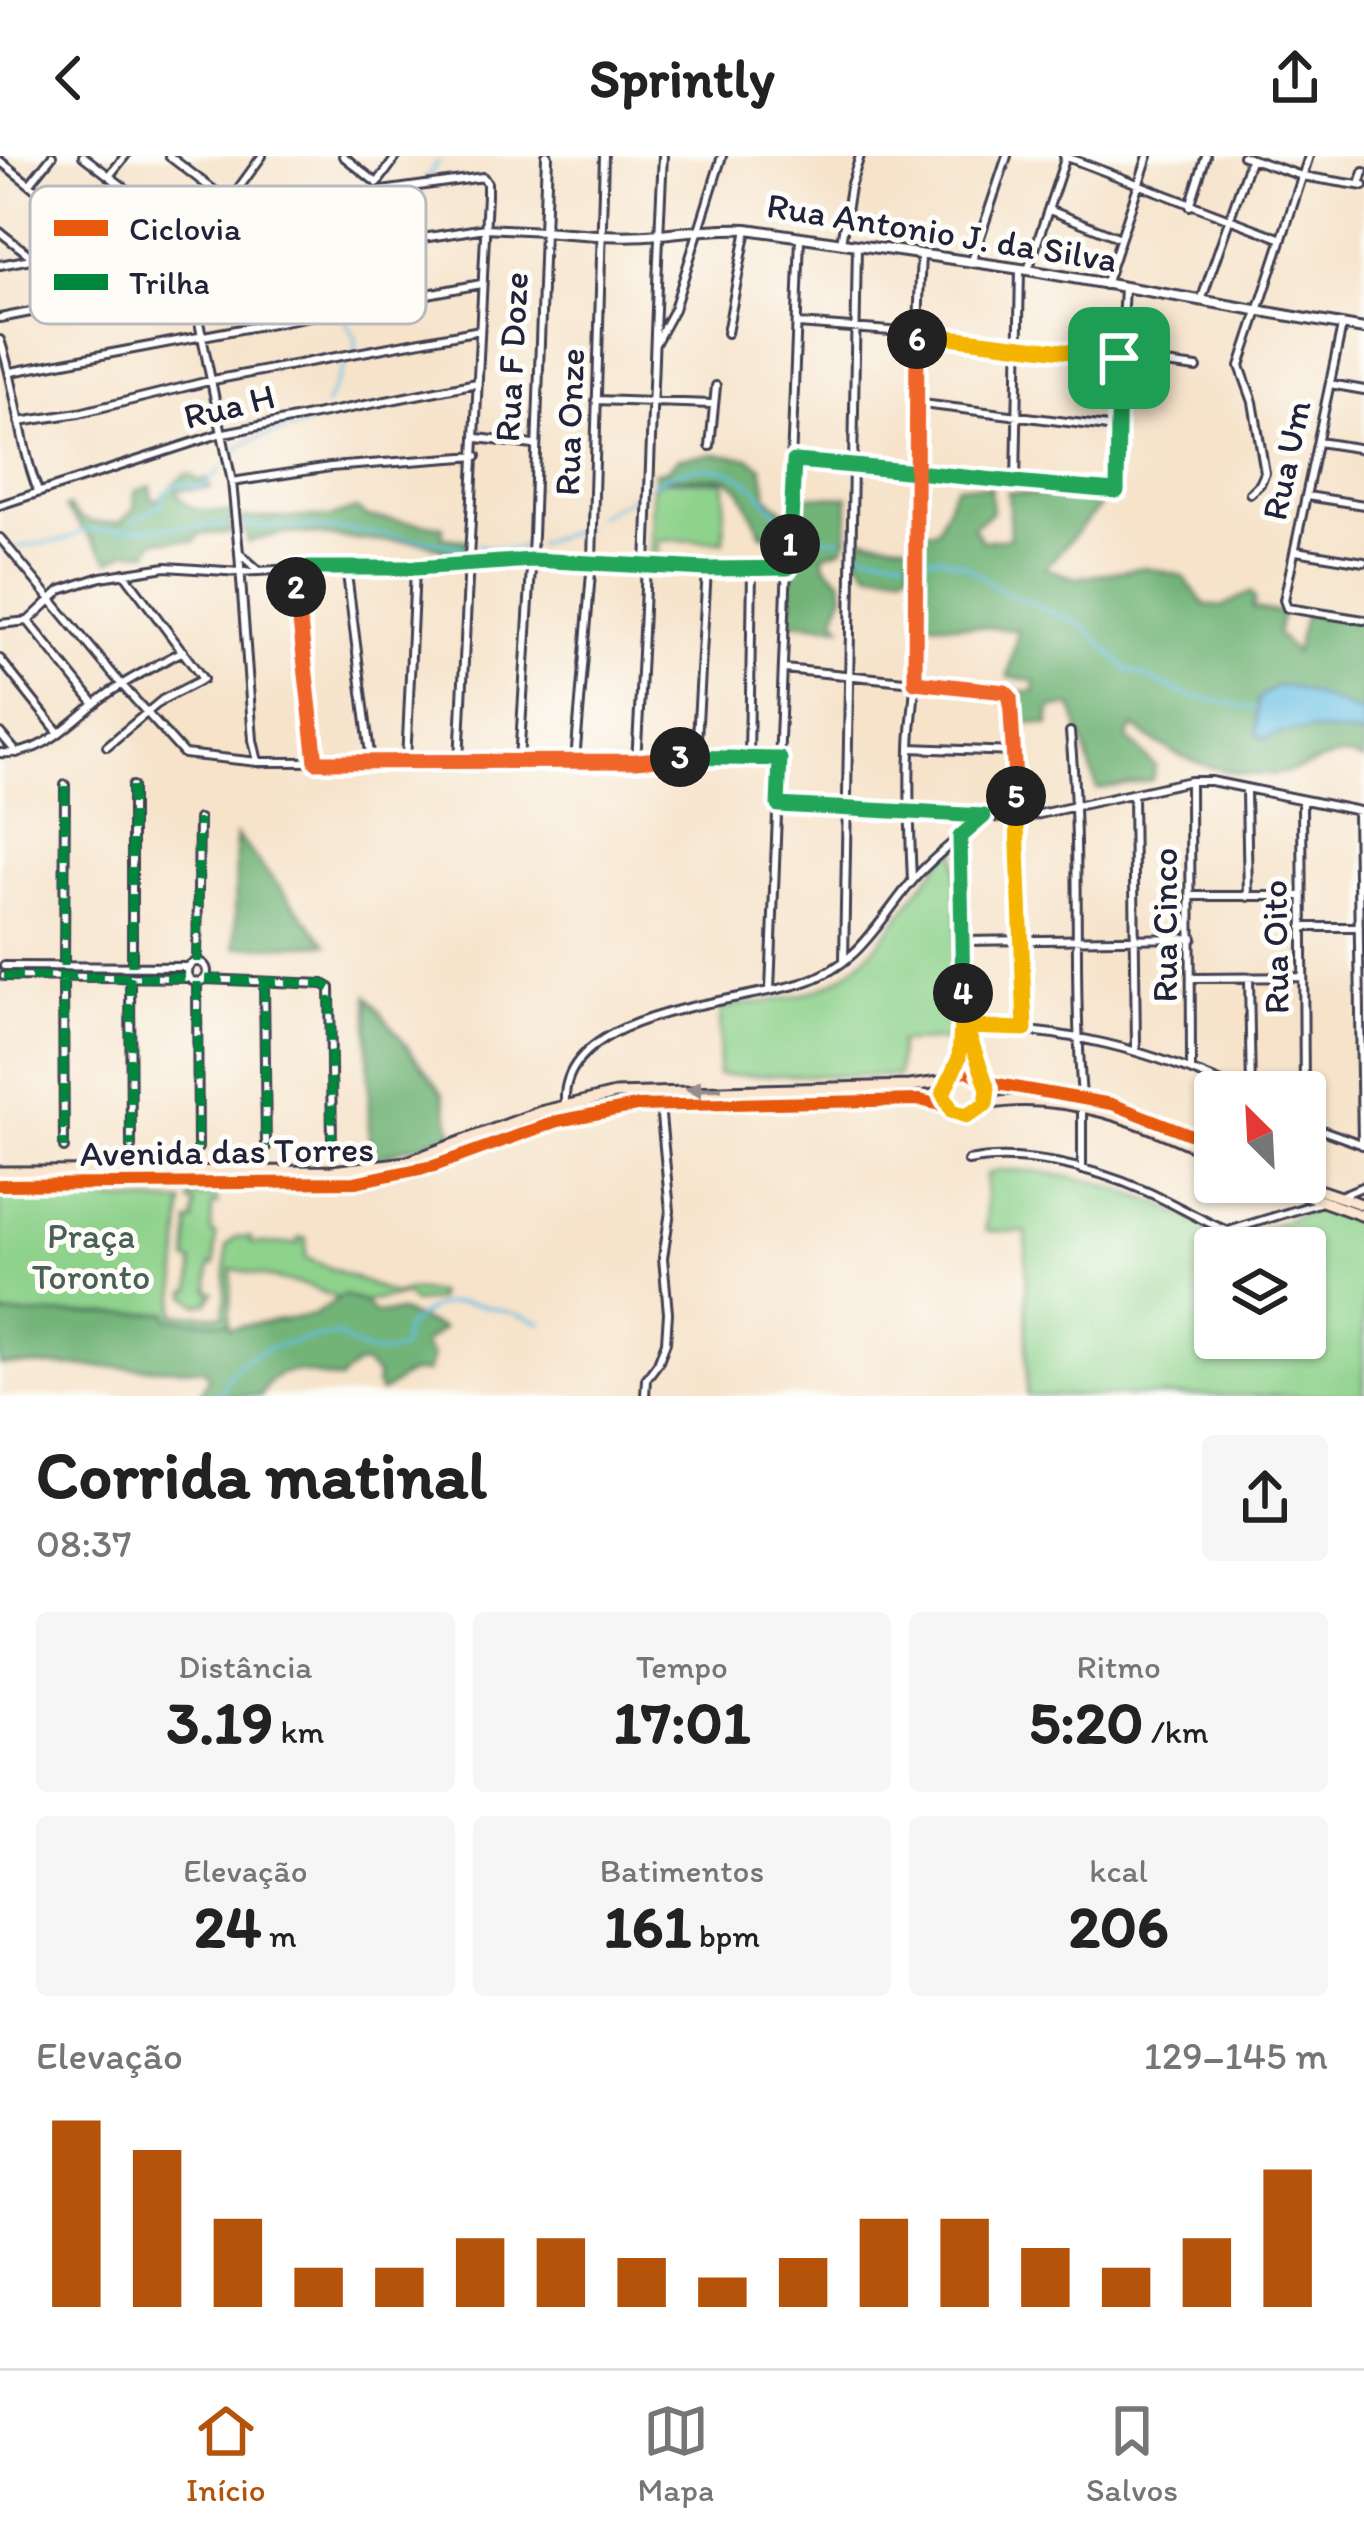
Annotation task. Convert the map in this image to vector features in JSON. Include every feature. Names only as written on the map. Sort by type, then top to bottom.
[{"type":"main road","name":"Avenida das Torres","points":[[0,1172],[386,1167],[433,1155],[566,1104],[654,1090],[910,1086],[968,1071],[983,1079],[1149,1116],[1194,1135]]},
{"type":"main road","points":[[948,1107],[943,1094],[951,1077]]},
{"type":"main road","points":[[983,1079],[986,1104]]},
{"type":"main road","name":"Avenida das Torres","points":[[6,1185],[355,1182],[434,1166],[575,1116],[660,1105],[920,1100],[966,1116],[986,1104],[1082,1102],[1194,1147]]},
{"type":"main road","points":[[6,1185],[13,1172]]},
{"type":"main road","points":[[1326,1193],[1364,1205]]},
{"type":"main road","points":[[1319,1203],[1364,1216]]},
{"type":"street","points":[[31,182],[52,156]]},
{"type":"street","points":[[83,156],[121,186]]},
{"type":"street","points":[[109,176],[125,156]]},
{"type":"street","points":[[170,156],[208,186]]},
{"type":"street","points":[[343,156],[379,186]]},
{"type":"street","points":[[381,186],[397,156]]},
{"type":"street","name":"Rua F Doze","points":[[519,761],[532,560],[547,156]]},
{"type":"street","name":"Rua Onze","points":[[575,761],[592,562],[604,156]]},
{"type":"street","points":[[636,761],[649,566],[663,156]]},
{"type":"street","points":[[653,347],[666,328],[722,156]]},
{"type":"street","points":[[841,243],[860,156]]},
{"type":"street","points":[[972,261],[1007,156]]},
{"type":"street","points":[[1016,484],[1024,269],[1065,156],[1282,239]]},
{"type":"street","points":[[1105,285],[1148,156]]},
{"type":"street","points":[[1190,206],[1206,156]]},
{"type":"street","points":[[1250,493],[1265,473],[1253,402],[1240,366],[1309,156]]},
{"type":"street","points":[[238,186],[260,157]]},
{"type":"street","points":[[1201,301],[1246,158],[1302,176],[1362,185],[1364,172]]},
{"type":"street","points":[[0,161],[36,186]]},
{"type":"street","points":[[390,186],[482,177],[487,183],[459,761]]},
{"type":"street","points":[[1049,210],[1119,238]]},
{"type":"street","name":"Rua Antonio J. da Silva","points":[[544,231],[601,236],[700,227],[747,230],[1024,269],[1364,329]]},
{"type":"street","points":[[426,238],[484,228],[544,231]]},
{"type":"street","points":[[728,333],[747,230]]},
{"type":"street","points":[[0,232],[30,255]]},
{"type":"street","points":[[770,991],[800,238]]},
{"type":"street","points":[[844,961],[857,245]]},
{"type":"street","points":[[912,881],[913,531],[918,471],[914,403],[921,254]]},
{"type":"street","points":[[0,265],[30,258]]},
{"type":"street","points":[[426,294],[481,284]]},
{"type":"street","points":[[794,461],[1117,491],[1124,288]]},
{"type":"street","points":[[0,318],[30,312]]},
{"type":"street","points":[[201,324],[231,479],[258,762]]},
{"type":"street","points":[[11,371],[263,324]]},
{"type":"street","points":[[798,324],[917,333],[1197,368]]},
{"type":"street","name":"Rua Um","points":[[1342,326],[1285,605],[1364,620]]},
{"type":"street","points":[[20,422],[79,413],[213,380],[480,331]]},
{"type":"street","points":[[0,340],[11,371],[26,459],[38,490]]},
{"type":"street","name":"Rua H","points":[[0,506],[219,434],[477,383]]},
{"type":"street","points":[[1330,384],[1364,390]]},
{"type":"street","points":[[710,446],[716,386]]},
{"type":"street","points":[[596,400],[712,404]]},
{"type":"street","points":[[914,403],[1116,428]]},
{"type":"street","points":[[478,438],[533,445]]},
{"type":"street","points":[[1318,442],[1364,449]]},
{"type":"street","points":[[231,479],[477,456]]},
{"type":"street","points":[[1306,496],[1364,505]]},
{"type":"street","points":[[0,538],[184,754],[258,762],[780,759]]},
{"type":"street","points":[[1295,551],[1364,562]]},
{"type":"street","points":[[239,553],[257,569]]},
{"type":"street","points":[[0,624],[28,621],[61,590],[166,567],[240,572],[532,560],[788,568]]},
{"type":"street","points":[[346,566],[371,762]]},
{"type":"street","points":[[293,568],[316,762]]},
{"type":"street","points":[[406,762],[415,568]]},
{"type":"street","points":[[696,756],[707,569]]},
{"type":"street","points":[[749,758],[752,570]]},
{"type":"street","points":[[107,746],[183,687],[203,679],[124,573]]},
{"type":"street","points":[[28,621],[94,704]]},
{"type":"street","points":[[0,753],[36,750],[121,684],[183,651]]},
{"type":"street","points":[[0,659],[59,733]]},
{"type":"street","points":[[784,669],[1005,692],[1010,697],[1025,1029]]},
{"type":"street","points":[[1070,732],[1077,806],[1082,1170]]},
{"type":"street","points":[[0,733],[18,755]]},
{"type":"street","points":[[910,748],[1013,752]]},
{"type":"street","points":[[778,805],[1017,819],[1190,781],[1211,781],[1361,812],[1363,1145],[1326,1132]]},
{"type":"street","name":"Rua Cinco","points":[[1190,781],[1190,1069]]},
{"type":"street","points":[[64,966],[65,785]]},
{"type":"street","points":[[132,786],[132,966]]},
{"type":"street","points":[[1246,791],[1248,897]]},
{"type":"street","points":[[1133,793],[1136,1048]]},
{"type":"street","name":"Rua Oito","points":[[1302,800],[1304,1071]]},
{"type":"street","points":[[566,1104],[564,1088],[573,1071],[610,1034],[641,1020],[825,974],[844,961],[872,938],[912,881],[984,816]]},
{"type":"street","points":[[197,962],[199,819]]},
{"type":"street","points":[[951,1077],[963,1024],[960,837]]},
{"type":"street","points":[[1192,896],[1300,896]]},
{"type":"street","points":[[1302,927],[1362,927]]},
{"type":"street","points":[[964,940],[1192,938]]},
{"type":"street","points":[[197,962],[189,967],[2,964],[2,978],[323,984],[333,996],[332,1145]]},
{"type":"street","points":[[197,962],[226,979]]},
{"type":"street","points":[[189,967],[197,980],[198,1148]]},
{"type":"street","points":[[197,980],[207,969]]},
{"type":"street","points":[[63,977],[64,1148]]},
{"type":"street","points":[[130,977],[131,1147]]},
{"type":"street","points":[[1247,1071],[1249,977]]},
{"type":"street","points":[[1193,979],[1303,977]]},
{"type":"street","points":[[264,983],[266,1147]]},
{"type":"street","points":[[963,1024],[1077,1036],[1136,1048],[1195,1071]]},
{"type":"street","points":[[963,1024],[983,1079]]},
{"type":"street","points":[[645,1396],[646,1379],[666,1342],[668,1313],[663,1258],[670,1211],[660,1105]]},
{"type":"street","points":[[968,1161],[981,1158],[1082,1170],[1143,1190],[1228,1231],[1319,1203]]},
{"type":"street","points":[[1337,1197],[1364,1186]]},
{"type":"green space","points":[[715,454],[749,458],[762,467],[768,498],[786,512],[786,540],[762,534],[740,489],[727,478],[666,478],[654,484],[654,473],[667,470],[679,458]]},
{"type":"green space","points":[[184,475],[207,479],[210,488],[176,490],[180,498],[199,510],[231,512],[231,533],[200,534],[195,541],[155,540],[148,552],[128,551],[110,561],[65,508],[69,506],[91,522],[121,522],[134,509],[135,491],[151,486],[151,498],[157,500]]},
{"type":"green space","points":[[661,480],[725,481],[724,541],[659,540],[658,563],[654,563],[652,486]]},
{"type":"green space","points":[[956,485],[990,487],[992,512],[973,526],[982,541],[1010,538],[1008,492],[1105,500],[1045,568],[1076,578],[1145,567],[1183,576],[1204,604],[1222,607],[1250,592],[1255,599],[1253,608],[1282,613],[1277,634],[1295,653],[1305,613],[1364,623],[1364,761],[1343,756],[1283,773],[1243,774],[1184,757],[1133,726],[1127,738],[1155,766],[1152,780],[1097,789],[1072,706],[1051,708],[1049,725],[1020,722],[1017,692],[1034,692],[1035,681],[1008,677],[1018,630],[921,622],[918,532],[937,530]]},
{"type":"green space","points":[[797,496],[848,497],[843,548],[822,555],[826,566],[842,580],[844,594],[835,617],[842,626],[790,622]]},
{"type":"green space","points":[[356,509],[367,517],[443,526],[442,537],[468,541],[466,556],[422,542],[313,534],[248,542],[242,518],[331,517]]},
{"type":"green space","points":[[857,541],[910,543],[910,568],[870,572],[858,558]]},
{"type":"green space","points":[[236,835],[327,944],[235,947]]},
{"type":"green space","points":[[956,846],[958,1040],[899,1042],[898,1076],[718,1075],[721,1008],[796,996],[838,979],[872,950]]},
{"type":"green space","points":[[368,996],[443,1093],[453,1134],[369,1160]]},
{"type":"green space","points":[[998,1170],[1097,1182],[1160,1204],[1203,1227],[1194,1227],[1194,1359],[1326,1359],[1326,1227],[1266,1227],[1319,1208],[1364,1221],[1364,1396],[1027,1396],[1026,1232],[986,1231],[986,1175]]},
{"type":"green space","points":[[215,1196],[218,1204],[212,1205],[211,1233],[216,1234],[215,1265],[210,1265],[209,1291],[214,1292],[208,1303],[198,1305],[187,1295],[192,1290],[189,1222],[194,1222],[195,1204],[190,1203],[191,1197]]},
{"type":"green space","name":"Praça Toronto","points":[[0,1197],[183,1203],[175,1314],[224,1316],[227,1246],[236,1237],[250,1237],[251,1243],[298,1244],[299,1238],[306,1238],[306,1258],[395,1295],[408,1290],[438,1293],[437,1300],[413,1303],[406,1295],[363,1302],[344,1295],[338,1299],[311,1287],[232,1269],[229,1323],[167,1319],[167,1313],[0,1315]]},
{"type":"green space","points":[[343,1295],[363,1302],[375,1313],[401,1312],[442,1329],[423,1344],[432,1357],[427,1373],[407,1375],[380,1393],[378,1377],[365,1364],[356,1365],[340,1380],[285,1373],[276,1376],[261,1396],[199,1396],[209,1378],[204,1369],[0,1365],[0,1315],[168,1313],[168,1319],[229,1323],[230,1328],[314,1315]]},
{"type":"water","points":[[1277,686],[1295,688],[1364,714],[1364,736],[1302,731],[1265,739],[1257,733],[1258,699]]},
{"type":"waterway","points":[[422,184],[438,162]]},
{"type":"waterway","points":[[348,324],[356,338],[355,351]]},
{"type":"waterway","points":[[325,406],[345,364]]},
{"type":"waterway","points":[[231,456],[250,441],[319,418]]},
{"type":"waterway","points":[[132,523],[163,502],[163,493],[177,484],[203,487],[222,468]]},
{"type":"waterway","points":[[651,485],[690,469],[731,472],[789,521]]},
{"type":"waterway","points":[[597,516],[642,492]]},
{"type":"waterway","points":[[19,547],[64,540],[84,531],[228,525]]},
{"type":"waterway","points":[[797,525],[825,538],[841,539]]},
{"type":"waterway","points":[[240,526],[352,531],[463,547]]},
{"type":"waterway","points":[[536,544],[584,528]]},
{"type":"waterway","points":[[478,545],[510,550],[526,546]]},
{"type":"waterway","points":[[858,551],[905,557]]},
{"type":"waterway","points":[[922,558],[938,556],[965,565],[997,588],[1085,627],[1127,669],[1187,695],[1256,709]]},
{"type":"waterway","points":[[220,1396],[237,1366],[267,1349],[338,1335],[369,1352],[385,1353],[402,1348],[405,1328],[437,1306],[475,1305],[542,1323]]},
{"type":"marked path","points":[[64,966],[65,785]]},
{"type":"marked path","points":[[132,786],[132,966]]},
{"type":"marked path","points":[[197,962],[199,819]]},
{"type":"marked path","points":[[4,976],[189,978]]},
{"type":"marked path","points":[[63,977],[64,1148]]},
{"type":"marked path","points":[[130,977],[131,1147]]},
{"type":"marked path","points":[[205,979],[330,988],[332,1145]]},
{"type":"marked path","points":[[197,982],[198,1148]]},
{"type":"marked path","points":[[264,983],[266,1147]]},
{"type":"cycle path","points":[[968,1071],[986,1082],[988,1097],[981,1110],[966,1116],[948,1107],[944,1094],[955,1074],[968,1071]]},
{"type":"cycle path","points":[[986,1082],[1112,1104],[1194,1136]]},
{"type":"cycle path","points":[[0,1185],[355,1182],[434,1166],[558,1121],[636,1106],[920,1100],[948,1107]]},
{"type":"route","points":[[1119,358],[917,333],[918,471],[913,531],[915,682],[1005,692],[1012,709],[1025,1029],[966,1027],[988,1089],[986,1104],[974,1114],[958,1115],[943,1094],[955,1073],[963,1018],[960,837],[984,816],[778,805],[780,759],[316,762],[293,568],[415,568],[532,560],[788,568],[794,461],[918,471],[975,481],[1117,491],[1119,358]]}]
